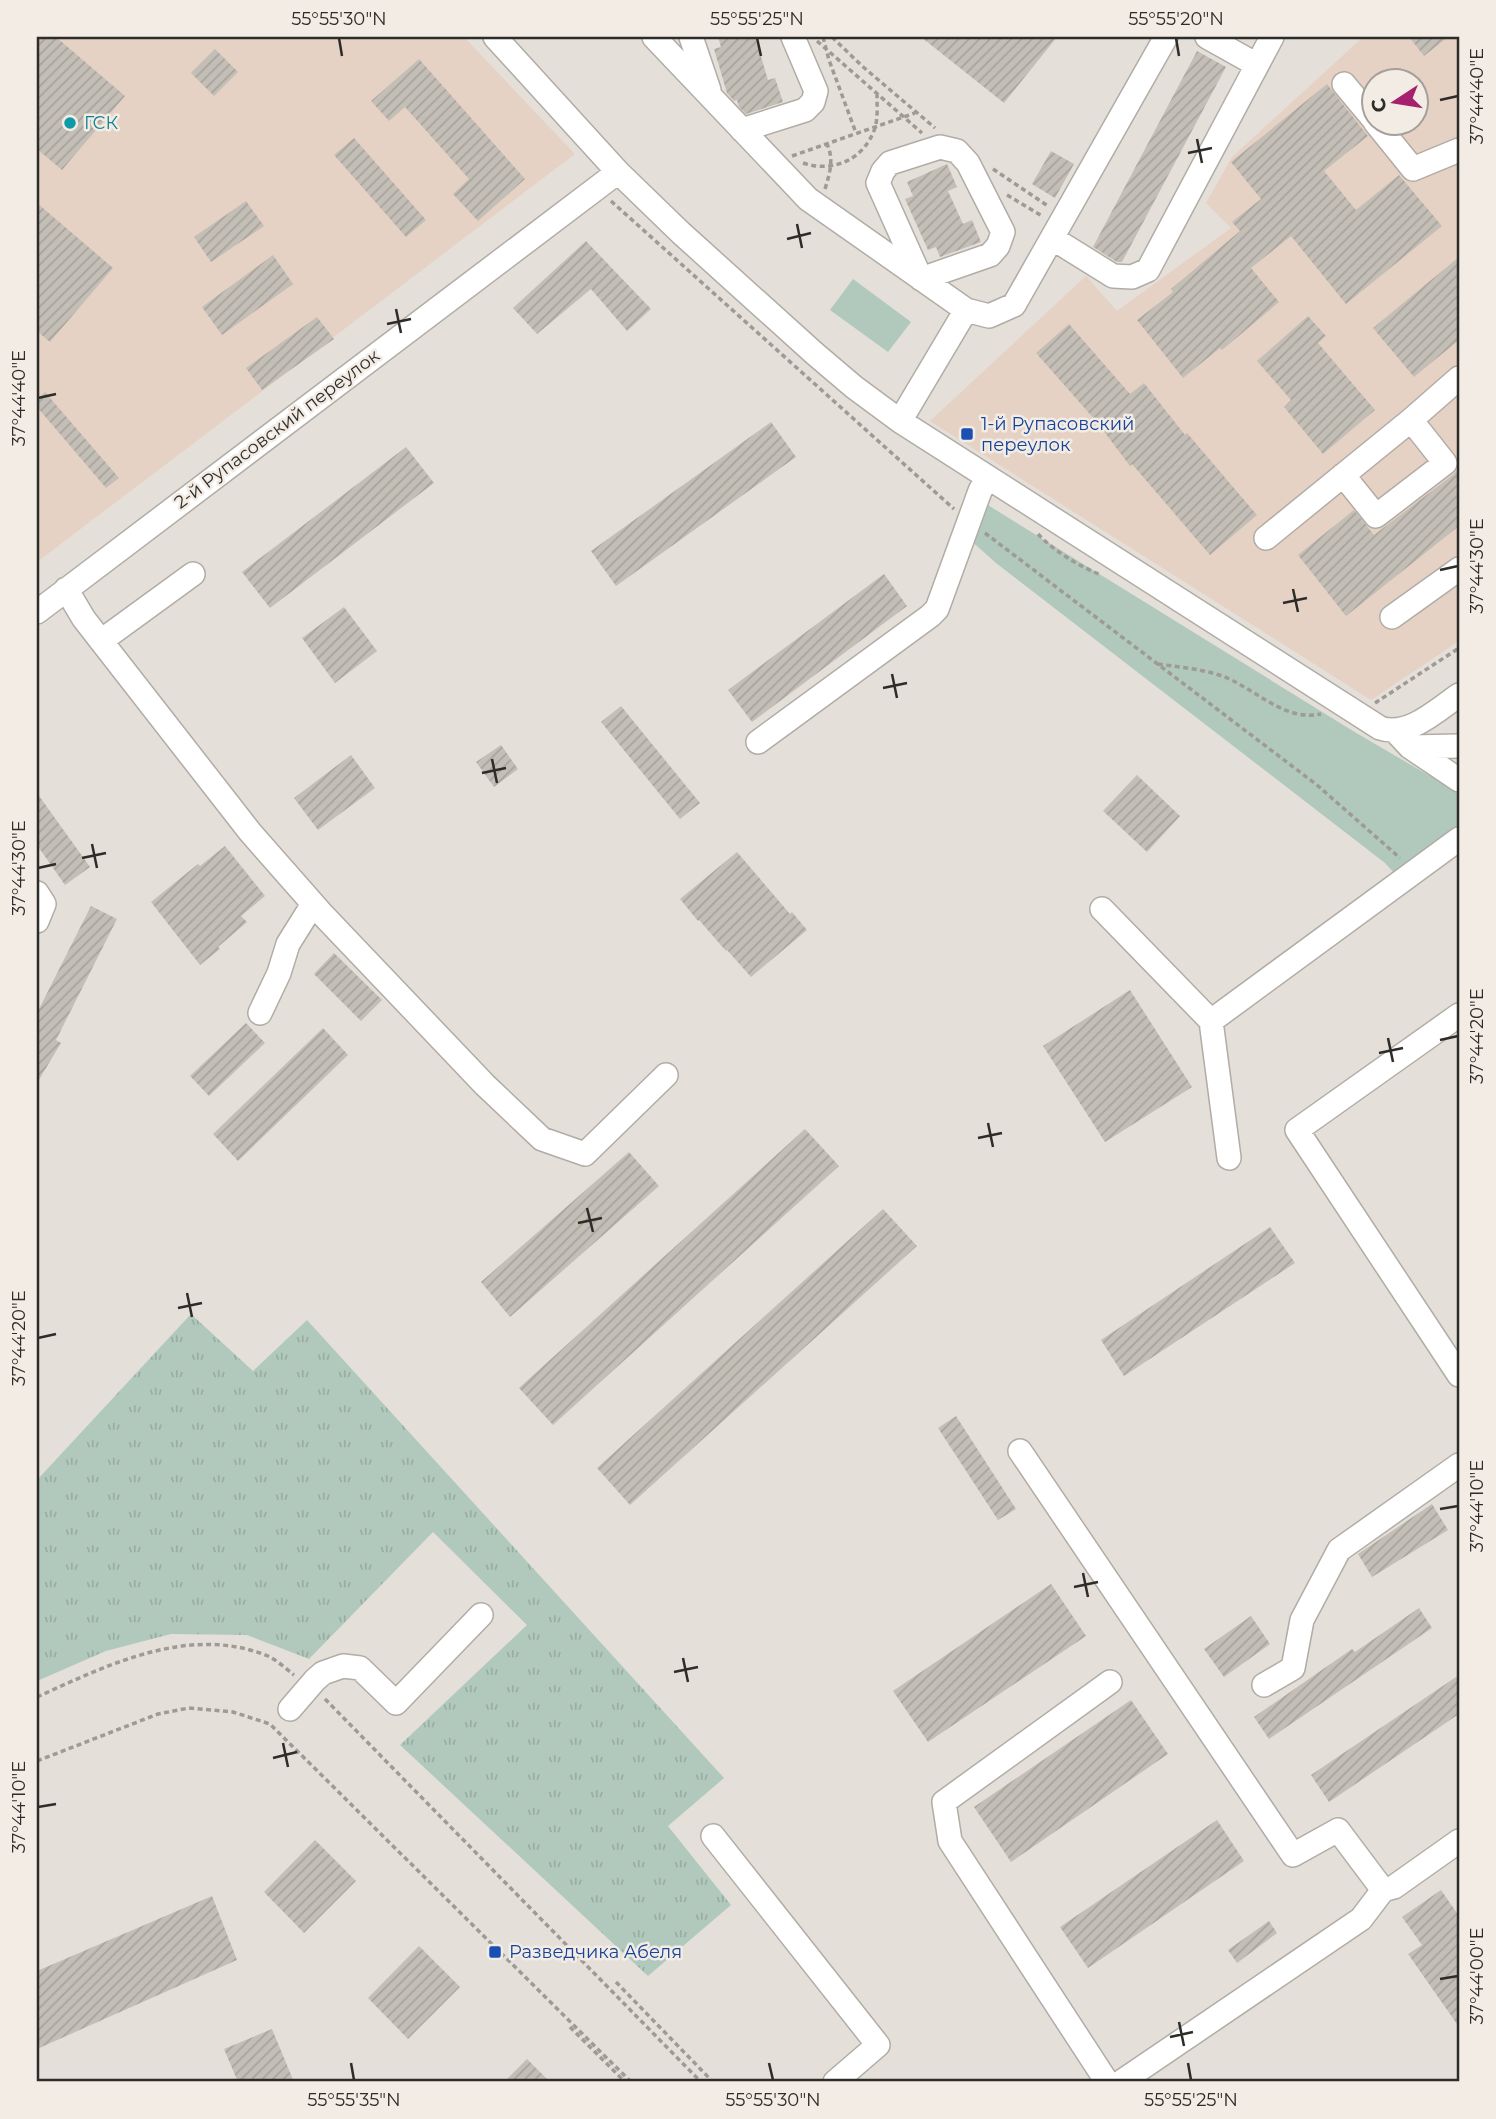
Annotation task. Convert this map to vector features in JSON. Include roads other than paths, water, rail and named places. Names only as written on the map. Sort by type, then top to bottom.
[{"type":"street","points":[[495,37],[618,172],[681,233],[854,387],[987,478],[1370,723],[1402,739],[1459,780]]},
{"type":"street","points":[[654,37],[742,130],[782,159],[808,199],[966,310],[989,316],[1014,305],[1166,37]]},
{"type":"street","points":[[691,37],[710,95]]},
{"type":"street","points":[[742,130],[805,110],[813,102],[816,91],[793,37]]},
{"type":"street","points":[[1207,37],[1257,65]]},
{"type":"street","points":[[1052,238],[1113,276],[1132,277],[1148,270],[1272,37]]},
{"type":"street","points":[[1345,84],[1360,103]]},
{"type":"street","points":[[1386,136],[1413,170],[1459,149]]},
{"type":"street","points":[[940,147],[957,151],[968,163],[1003,232],[998,246],[990,255],[921,279],[878,183],[890,163],[940,147]]},
{"type":"street","name":"2-й Рупасовский переулок","points":[[37,612],[618,172]]},
{"type":"street","points":[[900,421],[966,310]]},
{"type":"street","points":[[1266,538],[1459,379]]},
{"type":"street","points":[[1343,475],[1376,516],[1445,463],[1411,420]]},
{"type":"street","points":[[758,742],[937,609],[987,478]]},
{"type":"street","points":[[1392,617],[1459,569]]},
{"type":"street","points":[[101,640],[193,574]]},
{"type":"street","points":[[66,589],[84,619],[250,832],[313,904],[485,1086],[542,1139],[585,1154],[666,1075]]},
{"type":"street","points":[[1402,739],[1415,724],[1459,695]]},
{"type":"street","points":[[1402,739],[1459,746]]},
{"type":"street","points":[[1211,1021],[1459,839]]},
{"type":"street","points":[[37,893],[44,904],[37,921]]},
{"type":"street","points":[[260,1013],[279,973],[288,944],[313,904]]},
{"type":"street","points":[[1102,909],[1211,1021],[1229,1158]]},
{"type":"street","points":[[1459,1016],[1297,1130],[1459,1375]]},
{"type":"street","points":[[1020,1451],[1293,1855],[1338,1830],[1383,1891]]},
{"type":"street","points":[[1265,1685],[1293,1668],[1302,1620],[1339,1549],[1459,1465]]},
{"type":"street","points":[[290,1709],[323,1673],[343,1666],[360,1668],[396,1703],[481,1615]]},
{"type":"street","points":[[1107,2082],[950,1840],[944,1802],[1110,1682]]},
{"type":"street","points":[[713,1836],[878,2045],[835,2082]]},
{"type":"street","points":[[1121,2082],[1361,1919],[1383,1891],[1394,1887],[1459,1841]]},
{"type":"place","name":"ГСК","points":[[70,123]]},
{"type":"place","name":"1-й Рупасовский переулок","points":[[967,434]]},
{"type":"place","name":"Разведчика Абеля","points":[[495,1952]]}]
